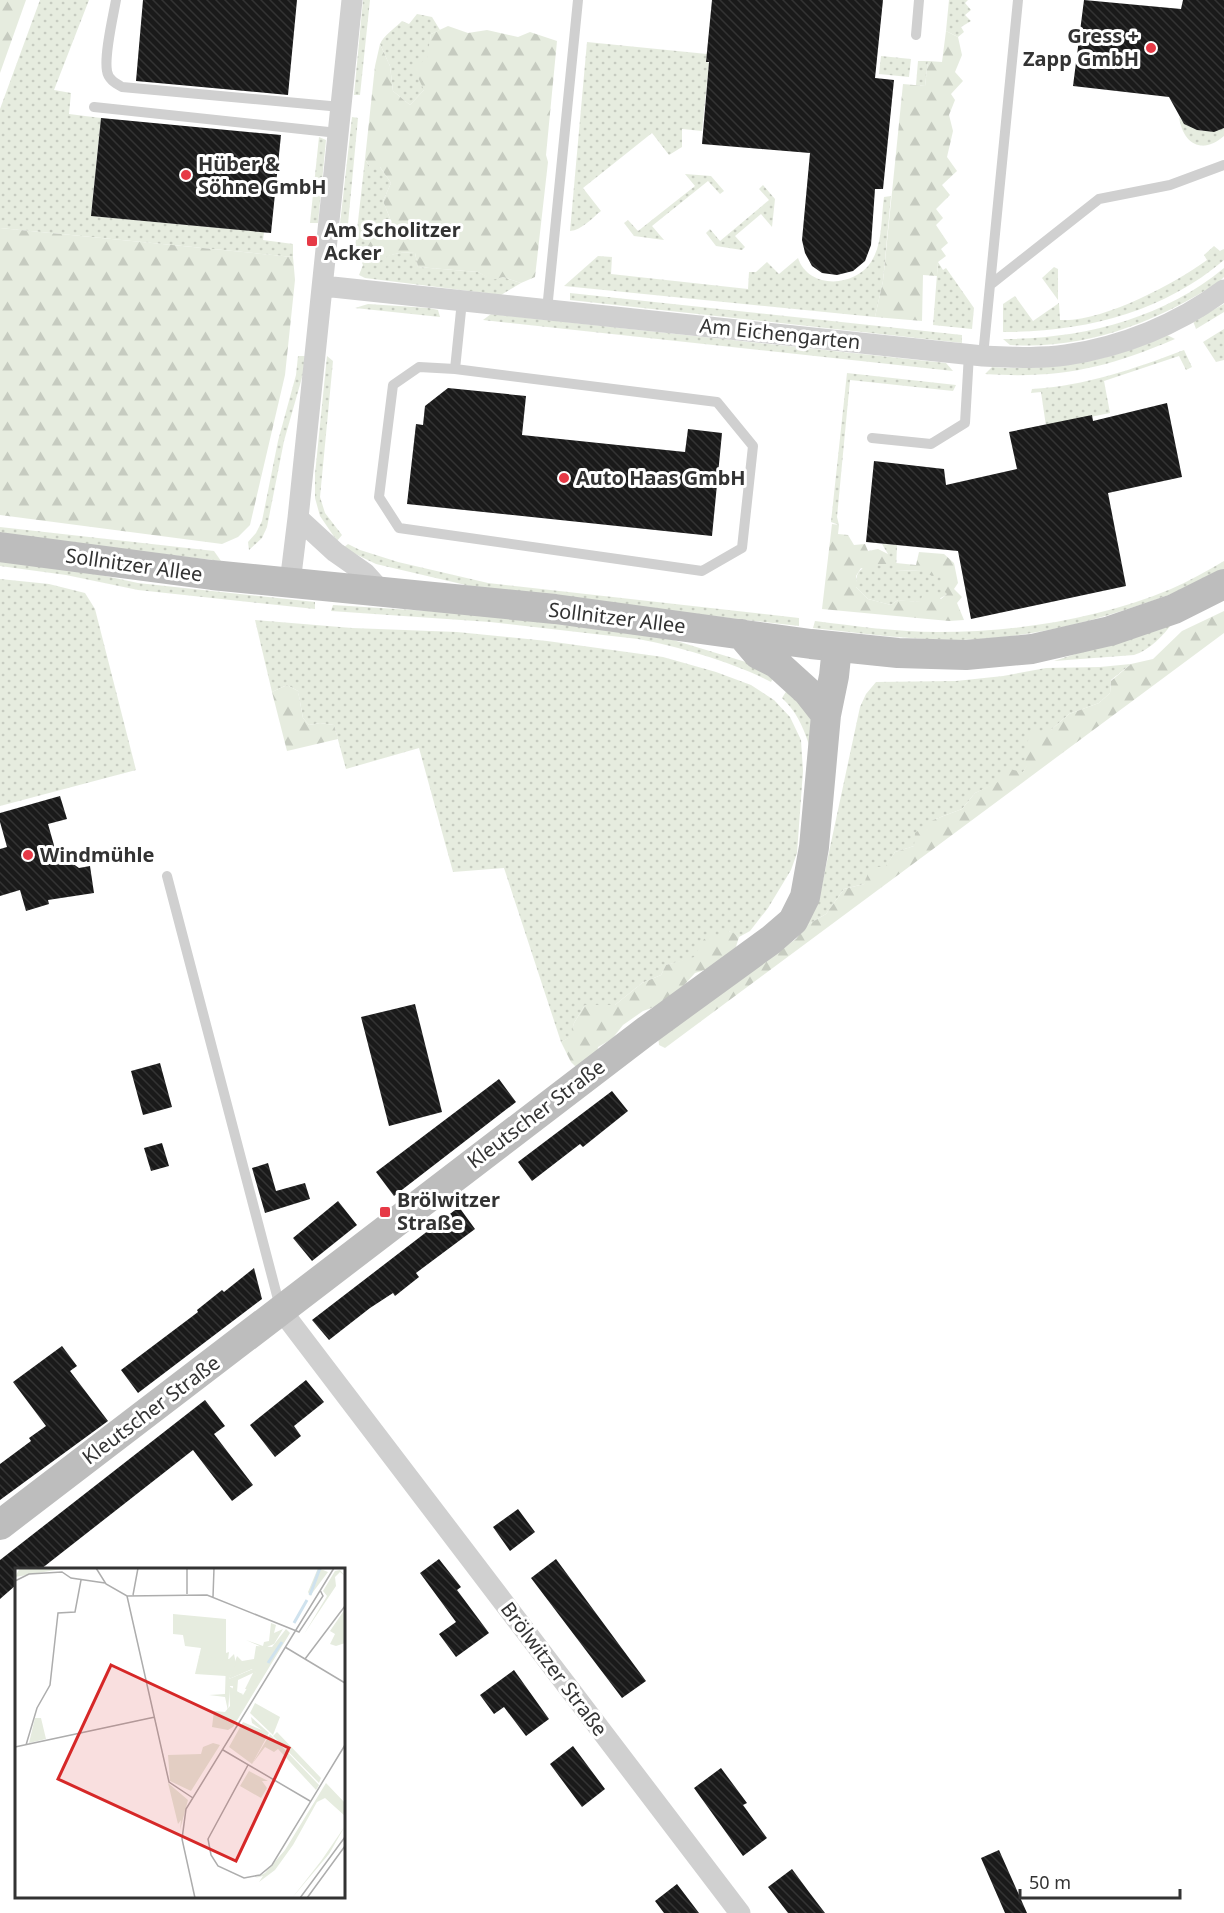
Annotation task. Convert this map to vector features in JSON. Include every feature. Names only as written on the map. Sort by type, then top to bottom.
[{"type":"street","points":[[290,583],[352,0]]},
{"type":"street","name":"Am Eichengarten","points":[[323,286],[976,355],[1026,357],[1066,355],[1135,338],[1172,322],[1208,302],[1224,290]]},
{"type":"street","points":[[298,518],[334,552],[365,573],[383,592]]},
{"type":"street","name":"Sollnitzer Allee","points":[[0,547],[152,568],[555,609],[837,647],[898,653],[966,655],[1032,649],[1110,631],[1174,609],[1224,584]]},
{"type":"street","points":[[741,634],[758,654],[776,663],[808,692],[826,715]]},
{"type":"street","name":"Kleutscher Straße","points":[[0,1525],[636,1038],[771,940],[793,921],[805,897],[814,847],[826,715],[837,647]]},
{"type":"street","name":"Brölwitzer Straße","points":[[281,1310],[740,1913]]},
{"type":"lane","points":[[116,0],[106,72],[112,82],[122,87],[341,107]]},
{"type":"lane","points":[[548,310],[578,0]]},
{"type":"lane","points":[[915,35],[919,0]]},
{"type":"lane","points":[[872,438],[931,444],[965,423],[990,285],[1018,0]]},
{"type":"lane","points":[[94,107],[338,133]]},
{"type":"lane","points":[[990,285],[1099,199],[1170,185],[1224,165]]},
{"type":"lane","points":[[455,369],[462,300]]},
{"type":"lane","points":[[419,367],[455,369],[717,402],[753,446],[742,548],[702,571],[399,528],[379,497],[393,385],[419,367]]},
{"type":"lane","points":[[167,876],[281,1310]]},
{"type":"green space","points":[[0,0],[26,0],[0,73]]},
{"type":"green space","points":[[40,0],[89,0],[54,90],[71,93],[69,114],[101,118],[91,216],[264,232],[263,240],[293,244],[293,257],[0,228],[0,109]]},
{"type":"green space","points":[[363,0],[370,0],[360,95],[354,95]]},
{"type":"green space","points":[[949,0],[968,0],[965,3],[971,10],[965,15],[971,21],[961,27],[964,32],[958,37],[946,31]]},
{"type":"green space","points":[[417,14],[432,17],[440,30],[431,34],[424,90],[410,105],[393,91],[390,66],[380,44],[402,21],[409,24]]},
{"type":"green space","points":[[448,26],[468,33],[487,30],[518,37],[530,32],[557,41],[546,155],[548,162],[535,277],[521,283],[503,277],[492,280],[478,272],[418,267],[415,253],[395,254],[377,263],[365,257],[363,247],[369,239],[383,235],[391,221],[383,201],[391,183],[380,167],[370,167],[365,159],[375,66],[380,44],[390,66],[393,91],[410,105],[424,90],[413,67],[427,59],[431,34]]},
{"type":"green space","points":[[946,31],[958,37],[962,55],[955,72],[963,81],[951,94],[955,100],[949,115],[953,131],[947,157],[957,171],[942,185],[950,195],[936,209],[943,218],[936,225],[948,243],[941,249],[946,256],[938,262],[937,276],[923,275],[922,321],[875,317],[883,281],[903,84],[925,86],[928,61],[942,62]]},
{"type":"green space","points":[[587,42],[707,54],[706,62],[709,63],[702,131],[682,129],[682,147],[669,155],[652,133],[583,188],[601,211],[583,226],[570,231]]},
{"type":"green space","points":[[881,56],[911,59],[909,77],[879,74]]},
{"type":"green space","points":[[918,61],[928,61],[925,86],[916,85]]},
{"type":"green space","points":[[352,117],[358,118],[348,224],[343,227],[340,224]]},
{"type":"green space","points":[[1179,117],[1194,129],[1212,131],[1224,128],[1224,136],[1208,145],[1195,144],[1185,134]]},
{"type":"green space","points":[[319,137],[326,140],[318,223],[310,223]]},
{"type":"green space","points":[[365,159],[370,167],[380,167],[391,183],[383,201],[391,221],[383,235],[369,239],[377,262],[395,254],[415,253],[418,267],[478,272],[492,279],[503,277],[521,283],[501,295],[365,278],[359,275],[363,265],[355,248]]},
{"type":"green space","points":[[685,174],[711,176],[724,191],[720,194],[708,181],[652,226],[664,240],[634,236],[624,223],[628,220],[638,231],[695,186]]},
{"type":"green space","points":[[763,185],[775,199],[772,227],[761,214],[735,236],[745,247],[742,250],[716,246],[706,233],[710,229],[720,241],[769,200],[759,189]]},
{"type":"green space","points":[[891,196],[883,281],[875,317],[564,286],[598,256],[612,257],[611,274],[748,289],[749,272],[756,272],[767,262],[779,274],[798,258],[812,276],[822,280],[844,280],[864,270],[875,255],[880,239],[884,197]]},
{"type":"green space","points":[[0,228],[293,257],[295,280],[285,375],[250,525],[238,537],[222,544],[0,515]]},
{"type":"green space","points":[[1214,246],[1220,251],[1224,249],[1224,260],[1175,294],[1148,306],[1092,323],[1063,328],[1003,332],[1003,304],[1015,296],[1033,321],[1059,303],[1060,320],[1096,315],[1116,309],[1176,280],[1207,260],[1204,255]]},
{"type":"green space","points":[[938,262],[943,270],[946,268],[974,308],[972,329],[933,325]]},
{"type":"green space","points":[[1054,267],[1058,269],[1058,300],[1042,278]]},
{"type":"green space","points":[[1224,268],[1224,277],[1219,282],[1171,309],[1119,330],[1066,343],[1010,345],[1003,339],[1062,335],[1120,323],[1175,301]]},
{"type":"green space","points":[[570,293],[962,335],[962,343],[570,300]]},
{"type":"green space","points":[[368,304],[429,308],[438,310],[440,317],[355,308]]},
{"type":"green space","points":[[1224,304],[1224,312],[1196,329],[1193,321]]},
{"type":"green space","points":[[491,314],[946,363],[953,371],[483,320]]},
{"type":"green space","points":[[1224,329],[1224,360],[1216,362],[1203,342]]},
{"type":"green space","points":[[1167,335],[1175,339],[1127,357],[1083,369],[1037,375],[985,374],[992,367],[1037,367],[1104,358]]},
{"type":"green space","points":[[1184,350],[1192,367],[1186,370],[1179,356],[1104,381],[1110,413],[1046,426],[1041,392],[1031,393],[1032,389],[1109,376]]},
{"type":"green space","points":[[298,356],[305,356],[303,374],[284,441],[267,527],[262,538],[249,550],[248,542],[262,521],[278,441],[296,375]]},
{"type":"green space","points":[[327,356],[333,361],[320,497],[325,513],[342,535],[337,541],[320,516],[315,498],[315,474]]},
{"type":"green space","points":[[847,373],[956,385],[953,391],[850,380],[837,517],[839,525],[831,522]]},
{"type":"green space","points":[[832,524],[839,525],[838,534],[848,535],[854,545],[865,544],[868,551],[878,549],[888,554],[887,564],[875,564],[871,573],[861,568],[856,576],[856,587],[868,599],[891,605],[898,600],[920,602],[923,593],[932,592],[941,599],[947,594],[941,588],[943,578],[940,574],[932,576],[921,570],[895,571],[896,563],[916,565],[919,552],[944,554],[954,563],[958,583],[954,589],[962,597],[957,603],[964,620],[949,621],[822,609]]},
{"type":"green space","points":[[0,527],[214,551],[221,561],[0,535]]},
{"type":"green space","points":[[348,544],[398,562],[488,583],[799,618],[799,626],[487,590],[376,564],[343,548]]},
{"type":"green space","points":[[882,544],[897,545],[896,571],[922,570],[940,573],[944,578],[947,594],[936,600],[917,602],[898,600],[891,605],[868,599],[856,587],[857,576],[860,570],[888,554]]},
{"type":"green space","points":[[0,559],[64,567],[138,583],[315,602],[315,609],[138,590],[66,575],[0,566]]},
{"type":"green space","points":[[1224,561],[1224,570],[1172,594],[1096,619],[1028,634],[940,640],[813,628],[815,621],[938,632],[997,630],[1057,622],[1144,599],[1178,586]]},
{"type":"green space","points":[[0,579],[49,584],[85,593],[95,609],[136,770],[0,806]]},
{"type":"green space","points":[[333,605],[491,615],[660,636],[759,666],[774,676],[771,682],[706,656],[638,639],[490,622],[331,611]]},
{"type":"green space","points":[[1224,611],[1224,633],[665,1048],[659,1045],[658,1035],[796,939],[807,925],[826,914],[844,889],[864,884],[870,868],[886,866],[895,852],[914,846],[915,833],[933,820],[962,809],[975,793],[998,782],[1005,768],[1023,772],[1027,765],[1023,753],[1031,733],[1051,730],[1069,714],[1099,703],[1110,693],[1111,681],[1131,664],[1153,659],[1182,631]]},
{"type":"green space","points":[[255,620],[352,628],[457,632],[547,641],[663,657],[751,685],[774,700],[790,717],[801,740],[803,771],[797,853],[791,870],[768,908],[750,931],[739,937],[730,931],[694,958],[666,965],[661,975],[642,983],[615,1005],[585,1005],[574,1023],[571,1037],[561,1042],[504,868],[453,872],[419,748],[346,769],[334,725],[320,723],[309,725],[303,718],[298,691],[287,685],[272,692]]},
{"type":"green space","points":[[1173,622],[1156,642],[1146,650],[1134,655],[1054,661]]},
{"type":"green space","points":[[1131,664],[1111,680],[1110,693],[1099,703],[1069,714],[1051,730],[1023,772],[975,793],[962,809],[933,820],[914,846],[895,852],[886,867],[864,884],[844,889],[826,914],[807,925],[820,894],[860,707],[866,694],[876,682],[956,681],[1046,668]]},
{"type":"green space","points":[[287,685],[298,691],[303,718],[309,725],[320,723],[334,725],[338,739],[287,751],[272,692]]},
{"type":"green space","points":[[789,687],[811,719],[809,745],[798,719],[782,698]]},
{"type":"green space","points":[[731,931],[739,937],[734,953],[714,967],[695,973],[678,992],[660,1005],[643,1011],[623,1025],[612,1039],[598,1047],[596,1061],[579,1070],[571,1062],[561,1042],[570,1037],[574,1023],[585,1005],[615,1005],[642,983],[661,975],[666,965],[694,957],[704,939]]},
{"type":"building","points":[[143,0],[297,0],[288,95],[136,81]]},
{"type":"building","points":[[712,0],[883,0],[875,78],[894,80],[883,189],[875,189],[871,245],[865,261],[853,271],[837,275],[822,273],[812,266],[805,253],[802,240],[810,153],[702,144]]},
{"type":"building","name":"Gress + Zapp GmbH","points":[[1084,0],[1181,9],[1183,0],[1224,0],[1224,128],[1214,132],[1197,130],[1184,124],[1169,97],[1073,86]]},
{"type":"building","name":"Hüber & Söhne GmbH","points":[[101,118],[281,135],[271,233],[91,216]]},
{"type":"building","name":"Auto Haas GmbH","points":[[448,388],[526,396],[522,435],[685,452],[688,429],[722,433],[712,536],[407,504],[416,424],[423,425],[425,406]]},
{"type":"building","points":[[1167,403],[1182,477],[1108,493],[1126,586],[971,619],[958,551],[866,542],[874,461],[944,469],[946,485],[1017,469],[1009,432],[1092,415],[1093,421]]},
{"type":"building","name":"Windmühle","points":[[60,796],[67,819],[48,824],[59,863],[69,861],[79,868],[90,866],[94,893],[48,900],[49,904],[26,911],[20,890],[0,896],[0,849],[7,847],[0,822],[0,813]]},
{"type":"building","points":[[415,1004],[442,1112],[389,1126],[361,1017]]},
{"type":"building","points":[[160,1063],[172,1107],[143,1115],[131,1071]]},
{"type":"building","points":[[499,1079],[516,1102],[394,1196],[376,1172]]},
{"type":"building","points":[[612,1091],[628,1111],[583,1147],[580,1144],[532,1181],[518,1162]]},
{"type":"building","points":[[162,1143],[169,1166],[151,1171],[144,1148]]},
{"type":"building","points":[[268,1163],[276,1191],[305,1183],[310,1199],[265,1213],[252,1168]]},
{"type":"building","points":[[338,1201],[357,1225],[312,1261],[293,1238]]},
{"type":"building","points":[[459,1207],[475,1229],[416,1273],[419,1277],[395,1296],[393,1293],[370,1308],[329,1340],[312,1320]]},
{"type":"building","points":[[254,1268],[262,1299],[138,1393],[121,1370],[198,1312],[197,1310],[222,1290],[224,1292]]},
{"type":"building","points":[[62,1346],[77,1366],[70,1371],[108,1421],[0,1500],[0,1464],[31,1441],[29,1438],[46,1426],[13,1382]]},
{"type":"building","points":[[306,1380],[324,1402],[294,1426],[301,1436],[275,1457],[250,1425]]},
{"type":"building","points":[[205,1400],[225,1426],[214,1434],[253,1485],[232,1501],[193,1450],[42,1568],[15,1568],[15,1586],[0,1599],[0,1560]]},
{"type":"building","points":[[518,1509],[535,1532],[510,1551],[493,1527]]},
{"type":"building","points":[[439,1559],[461,1587],[457,1590],[489,1633],[456,1657],[439,1634],[456,1622],[420,1573]]},
{"type":"building","points":[[556,1559],[646,1681],[622,1698],[531,1578]]},
{"type":"building","points":[[514,1670],[549,1719],[526,1736],[504,1707],[494,1714],[480,1695]]},
{"type":"building","points":[[573,1746],[605,1789],[582,1807],[550,1764]]},
{"type":"building","points":[[721,1768],[747,1803],[743,1805],[767,1838],[743,1856],[694,1788]]},
{"type":"building","points":[[999,1850],[1027,1913],[1005,1913],[981,1858]]},
{"type":"building","points":[[792,1869],[825,1913],[788,1913],[768,1887]]},
{"type":"building","points":[[677,1884],[699,1913],[664,1913],[655,1901]]},
{"type":"place","name":"Gress + Zapp GmbH","points":[[1151,48]]},
{"type":"place","name":"Hüber & Söhne GmbH","points":[[186,175]]},
{"type":"place","name":"Am Scholitzer Acker","points":[[312,241]]},
{"type":"place","name":"Auto Haas GmbH","points":[[564,478]]},
{"type":"place","name":"Windmühle","points":[[28,855]]},
{"type":"place","name":"Brölwitzer Straße","points":[[385,1212]]}]
